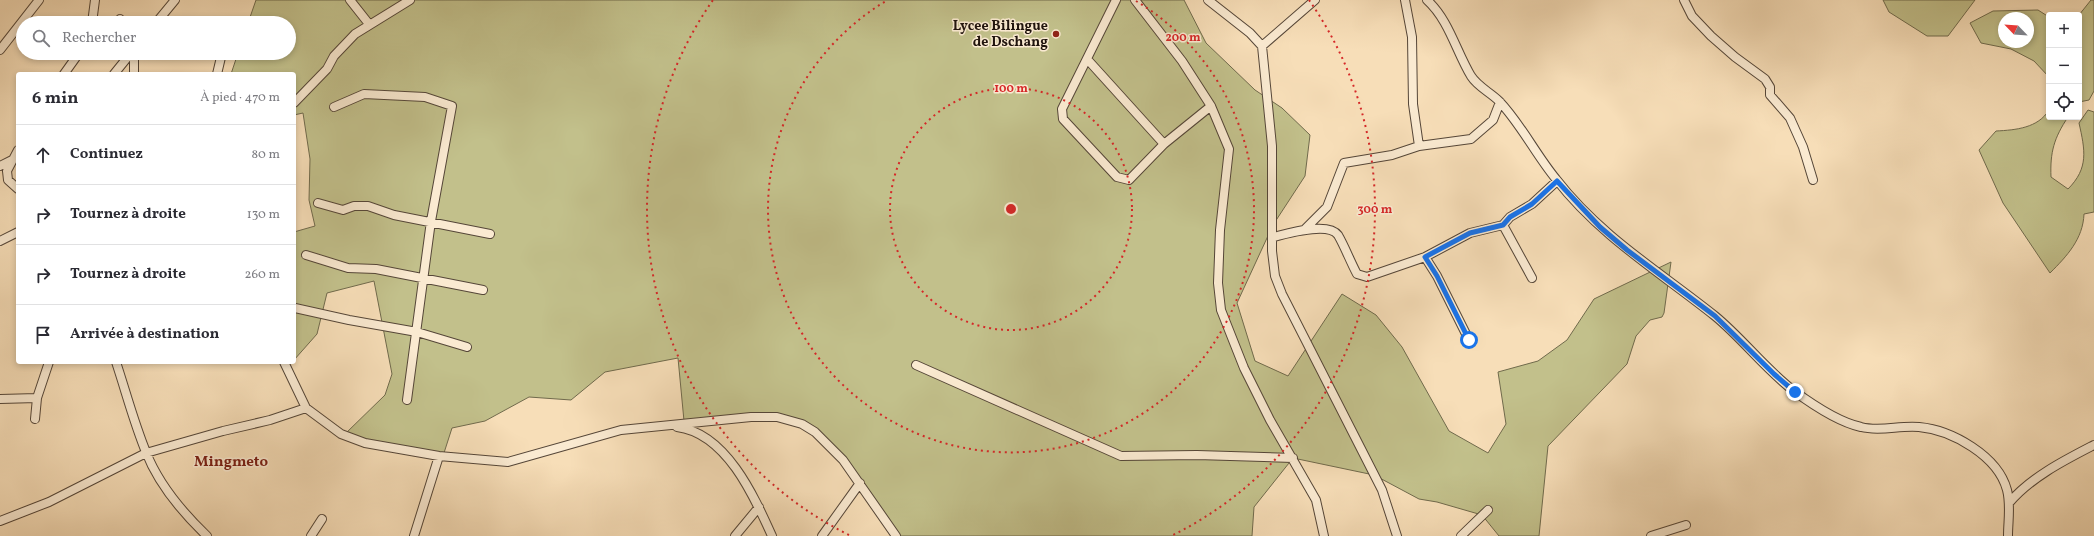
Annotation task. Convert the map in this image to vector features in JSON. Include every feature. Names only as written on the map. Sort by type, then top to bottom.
[{"type":"street","points":[[27,16],[39,0]]},
{"type":"street","points":[[93,16],[95,0]]},
{"type":"street","points":[[162,16],[176,0]]},
{"type":"street","points":[[350,0],[370,24]]},
{"type":"street","points":[[296,101],[326,69],[344,44],[370,24],[410,0]]},
{"type":"street","points":[[1116,0],[1062,109],[1063,120],[1117,177],[1122,180],[1130,180],[1164,144],[1211,106]]},
{"type":"street","points":[[1135,0],[1182,61],[1211,106],[1229,149],[1220,230],[1218,282],[1221,310],[1244,368],[1316,500],[1324,536]]},
{"type":"street","points":[[1208,0],[1250,33],[1262,46],[1272,146],[1275,276],[1282,294],[1382,490],[1397,536]]},
{"type":"street","points":[[1262,46],[1315,0]]},
{"type":"street","points":[[1404,0],[1412,37],[1413,104],[1419,146]]},
{"type":"street","points":[[1427,0],[1448,28],[1471,76],[1500,102],[1557,181],[1600,227],[1627,250],[1715,316],[1774,374],[1795,392],[1841,419],[1859,427],[1872,429],[1918,427],[1942,431],[1960,439],[1978,451],[1998,471],[2006,488],[2009,503],[2008,536]]},
{"type":"street","points":[[1684,0],[1692,16],[1711,36],[1735,57],[1765,78],[1770,87],[1770,95],[1790,118],[1803,147],[1813,180]]},
{"type":"street","points":[[0,50],[16,29]]},
{"type":"street","points":[[1087,59],[1164,144]]},
{"type":"street","points":[[65,72],[74,60]]},
{"type":"street","points":[[116,72],[127,60]]},
{"type":"street","points":[[133,60],[134,72]]},
{"type":"street","points":[[217,72],[220,60]]},
{"type":"street","points":[[334,107],[364,94],[425,97],[452,106],[431,221],[407,400]]},
{"type":"street","points":[[1305,229],[1327,207],[1344,163],[1392,155],[1419,146],[1471,138],[1493,120],[1500,102]]},
{"type":"street","points":[[16,153],[7,171],[8,180],[16,187]]},
{"type":"street","points":[[0,166],[12,160]]},
{"type":"street","points":[[1273,237],[1305,229],[1327,229],[1337,233],[1357,274],[1367,277],[1425,257],[1470,233],[1503,225],[1510,217],[1532,204],[1557,181]]},
{"type":"street","points":[[318,203],[343,210],[354,206],[368,206],[394,215],[431,221],[490,234]]},
{"type":"street","points":[[1503,225],[1532,278]]},
{"type":"street","points":[[0,241],[16,233]]},
{"type":"street","points":[[306,255],[348,268],[376,269],[423,277],[483,290]]},
{"type":"street","points":[[1425,257],[1437,276],[1469,340]]},
{"type":"street","points":[[296,308],[417,332],[467,347]]},
{"type":"street","points":[[35,420],[37,398],[42,389],[48,364]]},
{"type":"street","points":[[117,364],[146,453],[158,476],[173,497],[207,536]]},
{"type":"street","points":[[285,364],[306,408],[341,434],[365,443],[440,456],[508,462],[621,430],[751,417],[777,417],[802,424],[815,432],[843,460],[896,536]]},
{"type":"street","points":[[916,365],[1121,456],[1197,455],[1293,458]]},
{"type":"street","points":[[0,399],[37,398]]},
{"type":"street","points":[[0,521],[49,502],[146,453],[223,430],[270,420],[306,408]]},
{"type":"street","points":[[667,426],[690,429],[709,439],[730,461],[752,493],[772,536]]},
{"type":"street","points":[[2009,503],[2019,491],[2068,459],[2094,445]]},
{"type":"street","points":[[414,536],[440,456]]},
{"type":"street","points":[[822,536],[860,483]]},
{"type":"street","points":[[2006,488],[2019,491]]},
{"type":"street","points":[[735,536],[759,507]]},
{"type":"street","points":[[1461,536],[1488,510]]},
{"type":"street","points":[[311,536],[322,519]]},
{"type":"street","points":[[1651,536],[1686,525]]},
{"type":"shaded area","points":[[256,0],[1184,0],[1206,43],[1255,90],[1282,108],[1310,135],[1305,176],[1273,225],[1237,303],[1255,361],[1288,376],[1342,294],[1376,315],[1402,347],[1449,431],[1488,453],[1506,424],[1498,372],[1538,361],[1567,340],[1594,299],[1671,262],[1664,313],[1662,317],[1650,320],[1636,336],[1627,364],[1548,446],[1539,536],[1499,536],[1482,515],[1437,502],[1419,499],[1374,475],[1293,458],[1254,507],[1252,536],[893,536],[865,490],[812,430],[780,417],[684,421],[678,358],[605,372],[571,400],[529,397],[485,421],[452,428],[443,456],[370,442],[345,434],[385,395],[392,374],[374,281],[327,293],[317,334],[296,358],[296,231],[315,226],[309,200],[310,159],[303,113],[296,115],[296,72],[232,72],[236,60],[296,60],[296,16],[250,16]]},
{"type":"shaded area","points":[[1883,0],[1975,0],[1948,36],[1927,36],[1889,12]]},
{"type":"shaded area","points":[[2091,0],[2094,0],[2094,91],[2089,100],[2082,101],[2082,12]]},
{"type":"shaded area","points":[[2038,10],[2046,15],[2046,74],[2034,61],[2006,48],[2034,48],[2034,12],[1998,12],[1998,46],[1981,43],[1970,23],[1993,11]]},
{"type":"shaded area","points":[[2088,110],[2094,112],[2094,212],[2084,214],[2081,231],[2073,246],[2050,273],[2003,203],[1979,150],[1996,131],[2026,127],[2039,121],[2046,114],[2046,120],[2066,120],[2059,132],[2052,153],[2051,177],[2068,189],[2079,174],[2084,158],[2083,142],[2079,123]]},
{"type":"place","name":"Lycee Bilingue de Dschang","points":[[1056,34]]},
{"type":"district","name":"Mingmeto","points":[[231,462]]},
{"type":"route","points":[[1469,340],[1437,276],[1425,257],[1470,233],[1503,225],[1510,217],[1532,204],[1557,181],[1600,227],[1627,250],[1715,316],[1774,374],[1795,392]]}]
